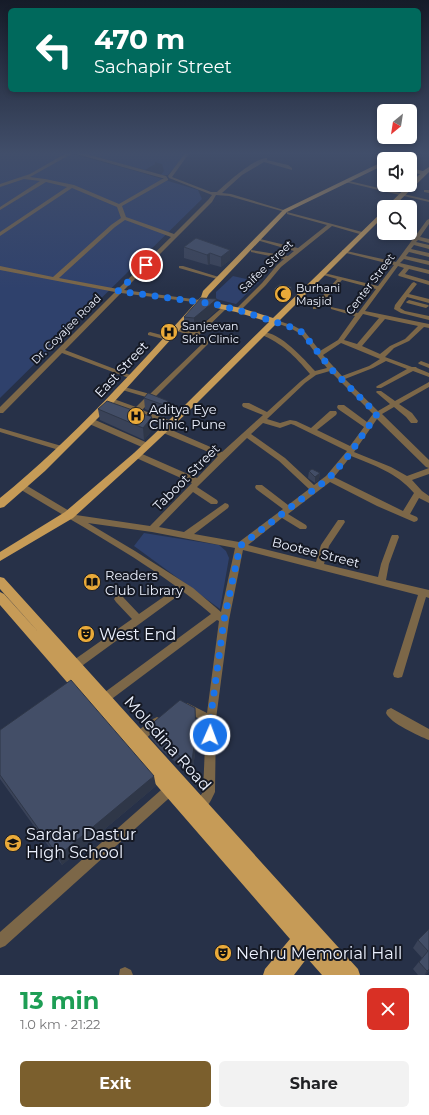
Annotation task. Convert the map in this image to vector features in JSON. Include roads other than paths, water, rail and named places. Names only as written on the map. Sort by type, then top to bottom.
[{"type":"main road","name":"East Street","points":[[0,504],[42,469],[111,400],[202,300],[219,278],[287,212],[317,198]]},
{"type":"main road","name":"East Street","points":[[202,300],[211,294],[287,212]]},
{"type":"main road","points":[[0,557],[73,517],[168,427],[377,219]]},
{"type":"main road","name":"Saifee Street","points":[[202,300],[274,321]]},
{"type":"main road","name":"Moledina Road","points":[[0,581],[139,737],[175,786],[200,805],[309,937]]},
{"type":"main road","name":"Moledina Road","points":[[0,597],[175,786],[309,937]]},
{"type":"main road","points":[[272,975],[309,937]]},
{"type":"main road","points":[[283,975],[309,937]]},
{"type":"main road","points":[[309,937],[333,975]]},
{"type":"main road","points":[[309,937],[352,975]]},
{"type":"street","points":[[0,209],[18,198]]},
{"type":"street","points":[[0,234],[55,198]]},
{"type":"street","points":[[99,198],[119,206],[124,218]]},
{"type":"street","points":[[119,206],[133,198]]},
{"type":"street","name":"Dr. Coyajee Road","points":[[0,411],[118,291],[213,198]]},
{"type":"street","points":[[234,198],[363,233]]},
{"type":"street","points":[[416,198],[429,201]]},
{"type":"street","points":[[124,218],[174,236]]},
{"type":"street","points":[[54,279],[124,218]]},
{"type":"street","name":"Saifee Street","points":[[238,310],[288,258],[330,225]]},
{"type":"street","points":[[419,236],[429,233]]},
{"type":"street","points":[[419,236],[429,237]]},
{"type":"street","points":[[419,236],[429,241]]},
{"type":"street","points":[[419,236],[429,244]]},
{"type":"street","points":[[419,236],[429,247]]},
{"type":"street","points":[[419,236],[429,251]]},
{"type":"street","points":[[419,236],[429,255]]},
{"type":"street","points":[[419,236],[429,259]]},
{"type":"street","points":[[419,236],[429,263]]},
{"type":"street","name":"Center Street","points":[[320,354],[340,341],[419,236]]},
{"type":"street","points":[[262,240],[297,250]]},
{"type":"street","points":[[253,250],[288,258]]},
{"type":"street","points":[[344,251],[429,272]]},
{"type":"street","points":[[181,267],[219,278]]},
{"type":"street","points":[[408,267],[401,275],[429,283]]},
{"type":"street","points":[[0,268],[118,291],[202,300]]},
{"type":"street","points":[[322,273],[380,288]]},
{"type":"street","points":[[315,308],[341,278]]},
{"type":"street","points":[[414,284],[407,298],[398,305],[397,309],[429,318]]},
{"type":"street","points":[[407,298],[429,301]]},
{"type":"street","points":[[407,298],[429,306]]},
{"type":"street","points":[[407,298],[414,314]]},
{"type":"street","points":[[137,410],[206,343],[206,341],[194,337],[225,307]]},
{"type":"street","points":[[332,308],[429,326]]},
{"type":"street","points":[[358,347],[383,317]]},
{"type":"street","points":[[274,321],[292,326],[303,333],[340,379],[429,465]]},
{"type":"street","points":[[340,379],[371,367],[383,358],[392,347],[407,340],[422,325]]},
{"type":"street","points":[[176,329],[191,334],[198,332]]},
{"type":"street","points":[[262,333],[287,345],[298,355],[314,374]]},
{"type":"street","points":[[150,334],[167,338]]},
{"type":"street","points":[[340,341],[429,375]]},
{"type":"street","points":[[60,350],[131,377]]},
{"type":"street","points":[[421,363],[429,366]]},
{"type":"street","points":[[414,368],[379,390],[394,404],[409,414],[414,420]]},
{"type":"street","name":"Taboot Street","points":[[152,529],[224,456],[303,382],[314,374],[331,369]]},
{"type":"street","points":[[200,805],[206,799],[209,792],[211,719],[221,617],[240,546],[329,478],[351,451],[377,414],[429,384]]},
{"type":"street","points":[[121,388],[147,395]]},
{"type":"street","points":[[111,400],[137,410],[224,456]]},
{"type":"street","points":[[246,405],[280,426],[293,422],[406,479],[418,493],[429,500]]},
{"type":"street","points":[[341,407],[368,426]]},
{"type":"street","points":[[312,432],[333,413]]},
{"type":"street","points":[[90,421],[147,446]]},
{"type":"street","points":[[0,430],[62,449]]},
{"type":"street","points":[[247,435],[272,450],[294,469],[313,489]]},
{"type":"street","points":[[137,455],[195,485],[214,502]]},
{"type":"street","points":[[406,479],[429,471]]},
{"type":"street","points":[[329,478],[414,519]]},
{"type":"street","points":[[22,486],[190,591],[221,617]]},
{"type":"street","points":[[259,487],[303,527]]},
{"type":"street","points":[[405,515],[418,493]]},
{"type":"street","points":[[185,536],[224,506]]},
{"type":"street","name":"Bootee Street","points":[[73,517],[152,529],[240,546],[426,593]]},
{"type":"street","points":[[319,566],[325,545],[341,522]]},
{"type":"street","points":[[381,582],[395,536]]},
{"type":"street","points":[[398,674],[426,593]]},
{"type":"street","points":[[75,665],[172,595]]},
{"type":"street","points":[[118,599],[138,619]]},
{"type":"street","points":[[105,698],[221,617]]},
{"type":"street","points":[[175,708],[181,703],[191,711],[211,719]]},
{"type":"street","points":[[391,713],[429,736]]},
{"type":"street","points":[[139,737],[163,718]]},
{"type":"street","points":[[0,941],[175,786]]},
{"type":"place","name":"Burhani Masjid","points":[[283,294]]},
{"type":"place","name":"Sanjeevan Skin Clinic","points":[[169,332]]},
{"type":"place","name":"Aditya Eye Clinic, Pune","points":[[136,416]]},
{"type":"place","name":"Readers Club Library","points":[[92,582]]},
{"type":"place","name":"West End","points":[[86,634]]},
{"type":"place","name":"Sardar Dastur High School","points":[[13,843]]},
{"type":"place","name":"Nehru Memorial Hall","points":[[223,953]]}]
